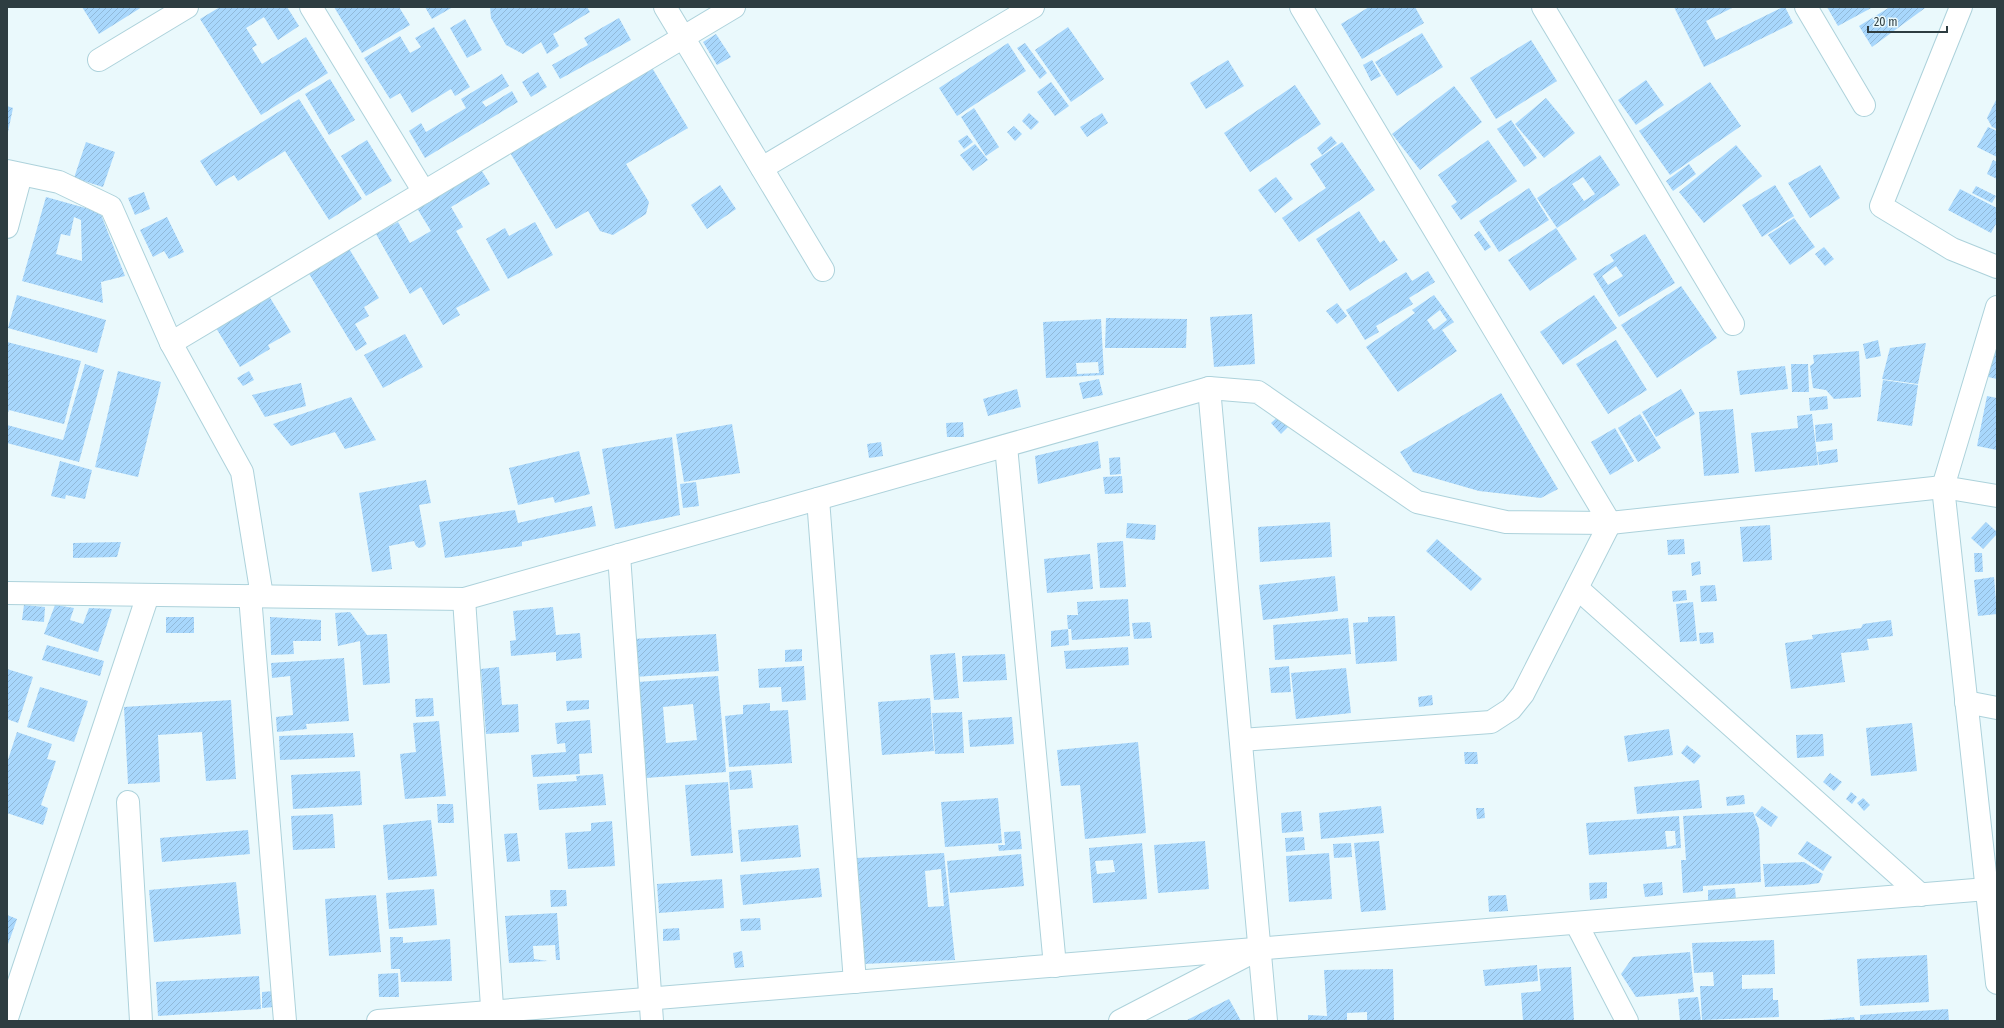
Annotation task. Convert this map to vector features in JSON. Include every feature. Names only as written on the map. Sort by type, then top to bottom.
[{"type":"street","points":[[99,60],[187,7]]},
{"type":"street","points":[[310,7],[424,192]]},
{"type":"street","points":[[665,7],[823,270]]},
{"type":"street","points":[[171,343],[734,7]]},
{"type":"street","points":[[762,168],[1033,7]]},
{"type":"street","points":[[1301,7],[1610,524]]},
{"type":"street","points":[[1543,7],[1733,324]]},
{"type":"street","points":[[1806,7],[1864,105]]},
{"type":"street","points":[[1961,7],[1881,206],[1952,249],[1997,267]]},
{"type":"street","points":[[7,227],[14,173],[59,182],[111,207],[171,343],[242,472],[256,596],[285,1021]]},
{"type":"street","points":[[1997,307],[1942,488],[1987,890],[1994,920],[1997,983]]},
{"type":"street","points":[[1209,388],[1266,1021]]},
{"type":"street","points":[[7,593],[464,599],[1209,388],[1258,392],[1417,502],[1506,522],[1610,524],[1942,488],[1997,496]]},
{"type":"street","points":[[1006,446],[1055,966]]},
{"type":"street","points":[[818,499],[855,982]]},
{"type":"street","points":[[1241,740],[1491,722],[1511,709],[1523,694],[1610,524]]},
{"type":"street","points":[[619,556],[652,1021]]},
{"type":"street","points":[[1577,588],[1921,895]]},
{"type":"street","points":[[7,1018],[148,595]]},
{"type":"street","points":[[464,599],[493,1016]]},
{"type":"street","points":[[1966,702],[1997,708]]},
{"type":"street","points":[[128,802],[141,1021]]},
{"type":"street","points":[[378,1021],[493,1016],[650,999],[1987,890]]},
{"type":"street","points":[[1576,923],[1627,1021]]},
{"type":"street","points":[[1120,1021],[1259,949]]},
{"type":"building","points":[[82,7],[142,7],[99,34]]},
{"type":"building","points":[[220,7],[287,7],[299,26],[278,40],[264,17],[246,28],[257,45],[252,48],[262,64],[306,37],[328,73],[261,115],[200,19]]},
{"type":"building","points":[[334,7],[399,7],[410,25],[362,53]]},
{"type":"building","points":[[425,7],[453,7],[432,19]]},
{"type":"building","points":[[490,7],[587,7],[590,12],[553,34],[559,46],[547,54],[541,42],[523,54],[506,45],[491,18]]},
{"type":"building","points":[[1369,7],[1415,7],[1424,23],[1362,59],[1341,24]]},
{"type":"building","points":[[1674,7],[1734,7],[1706,21],[1716,40],[1783,7],[1785,7],[1793,23],[1704,67]]},
{"type":"building","points":[[1827,7],[1873,7],[1838,26]]},
{"type":"building","points":[[1890,7],[1925,8],[1872,47],[1859,26]]},
{"type":"building","points":[[619,18],[631,40],[560,79],[552,65],[588,45],[584,38]]},
{"type":"building","points":[[465,19],[482,50],[467,58],[450,28]]},
{"type":"building","points":[[434,27],[470,87],[455,96],[451,89],[412,113],[400,93],[390,99],[364,58],[400,36],[410,53],[421,47],[415,38]]},
{"type":"building","points":[[1068,27],[1104,79],[1071,102],[1035,50]]},
{"type":"building","points":[[1422,33],[1443,67],[1397,96],[1375,62]]},
{"type":"building","points":[[716,34],[731,57],[717,65],[703,42]]},
{"type":"building","points":[[1531,40],[1557,81],[1496,119],[1470,78]]},
{"type":"building","points":[[1008,43],[1026,71],[957,116],[939,88]]},
{"type":"building","points":[[1025,43],[1047,73],[1040,79],[1017,48]]},
{"type":"building","points":[[1228,60],[1244,86],[1206,109],[1190,83]]},
{"type":"building","points":[[1372,60],[1381,76],[1371,81],[1363,65]]},
{"type":"building","points":[[651,66],[688,128],[626,164],[649,202],[646,214],[613,235],[600,231],[588,211],[556,229],[509,151]]},
{"type":"building","points":[[538,72],[547,87],[531,97],[522,82]]},
{"type":"building","points":[[502,74],[509,86],[482,102],[486,107],[512,91],[518,102],[425,158],[409,131],[421,123],[426,132],[466,108],[461,99]]},
{"type":"building","points":[[330,79],[355,120],[329,135],[305,94]]},
{"type":"building","points":[[1646,80],[1664,105],[1636,125],[1618,100]]},
{"type":"building","points":[[1051,82],[1069,106],[1055,116],[1037,92]]},
{"type":"building","points":[[1710,82],[1741,126],[1670,175],[1639,131]]},
{"type":"building","points":[[1295,85],[1321,124],[1250,172],[1224,133]]},
{"type":"building","points":[[1454,86],[1482,122],[1420,170],[1392,134]]},
{"type":"building","points":[[1546,98],[1575,133],[1544,158],[1515,124]]},
{"type":"building","points":[[1997,98],[1997,129],[1992,127],[1987,118]]},
{"type":"building","points":[[299,99],[362,199],[329,220],[285,151],[238,181],[234,175],[216,186],[200,161]]},
{"type":"building","points":[[7,106],[13,108],[8,132],[7,132]]},
{"type":"building","points":[[974,108],[999,147],[986,156],[961,117]]},
{"type":"building","points":[[1029,113],[1039,122],[1031,130],[1022,121]]},
{"type":"building","points":[[1102,113],[1108,123],[1087,137],[1080,127]]},
{"type":"building","points":[[1511,120],[1537,158],[1524,167],[1497,129]]},
{"type":"building","points":[[1014,126],[1022,134],[1015,141],[1007,132]]},
{"type":"building","points":[[1988,127],[1997,131],[1997,157],[1977,147]]},
{"type":"building","points":[[967,135],[973,142],[964,149],[958,141]]},
{"type":"building","points":[[1331,136],[1337,143],[1322,155],[1317,148]]},
{"type":"building","points":[[367,140],[392,181],[366,196],[341,156]]},
{"type":"building","points":[[1488,140],[1517,181],[1461,220],[1451,206],[1457,202],[1438,175]]},
{"type":"building","points":[[86,142],[115,152],[103,187],[74,178]]},
{"type":"building","points":[[1342,142],[1375,190],[1299,242],[1282,218],[1326,188],[1310,164]]},
{"type":"building","points":[[975,144],[988,160],[973,171],[960,155]]},
{"type":"building","points":[[1736,145],[1762,176],[1704,223],[1679,192]]},
{"type":"building","points":[[1600,155],[1620,185],[1557,228],[1537,198]],"holes":[[[1583,177],[1595,194],[1584,201],[1572,184]]]},
{"type":"building","points":[[1993,160],[1997,162],[1997,179],[1987,174]]},
{"type":"building","points":[[1689,164],[1696,174],[1673,191],[1666,181]]},
{"type":"building","points":[[1820,165],[1840,198],[1810,218],[1788,183]]},
{"type":"building","points":[[480,168],[490,184],[451,207],[463,227],[456,231],[490,290],[456,308],[460,315],[443,325],[421,287],[410,294],[376,234],[398,222],[410,243],[431,231],[415,205]]},
{"type":"building","points":[[1276,177],[1293,199],[1275,213],[1258,190]]},
{"type":"building","points":[[720,185],[736,209],[707,229],[691,205]]},
{"type":"building","points":[[1775,185],[1794,216],[1762,237],[1742,205]]},
{"type":"building","points":[[1976,186],[1996,196],[1992,203],[1972,193]]},
{"type":"building","points":[[1529,188],[1549,220],[1499,252],[1479,221]]},
{"type":"building","points":[[1960,189],[1997,208],[1997,222],[1991,233],[1948,210]]},
{"type":"building","points":[[144,192],[150,209],[135,215],[128,198]]},
{"type":"building","points":[[46,197],[100,212],[125,276],[101,282],[103,303],[22,281]],"holes":[[[74,217],[81,220],[82,261],[56,254],[61,234],[70,236]]]},
{"type":"building","points":[[1359,211],[1380,243],[1384,240],[1398,260],[1350,291],[1316,239]]},
{"type":"building","points":[[167,217],[184,252],[169,259],[164,251],[153,257],[140,230]]},
{"type":"building","points":[[1794,218],[1815,247],[1790,265],[1768,235]]},
{"type":"building","points":[[535,222],[553,255],[508,279],[486,239],[505,228],[509,236]]},
{"type":"building","points":[[1556,228],[1577,259],[1530,291],[1508,260]]},
{"type":"building","points":[[1479,231],[1491,247],[1485,251],[1474,235]]},
{"type":"building","points":[[1645,234],[1675,283],[1619,317],[1593,274],[1614,261],[1610,255]],"holes":[[[1616,266],[1623,276],[1608,285],[1602,276]]]},
{"type":"building","points":[[348,247],[379,298],[364,307],[369,316],[355,324],[367,344],[356,351],[308,272]]},
{"type":"building","points":[[1824,247],[1834,259],[1825,266],[1815,254]]},
{"type":"building","points":[[1428,271],[1435,282],[1409,298],[1413,304],[1376,326],[1379,332],[1365,340],[1346,310],[1406,272],[1412,281]]},
{"type":"building","points":[[1681,286],[1717,338],[1657,378],[1621,325]]},
{"type":"building","points":[[17,295],[106,320],[97,353],[8,328]]},
{"type":"building","points":[[1434,295],[1454,322],[1442,330],[1457,351],[1398,392],[1366,347],[1415,313],[1412,310]],"holes":[[[1440,310],[1447,320],[1434,330],[1427,320]]]},
{"type":"building","points":[[1594,295],[1617,328],[1563,365],[1540,332]]},
{"type":"building","points":[[269,296],[291,332],[268,345],[270,349],[240,367],[216,328]]},
{"type":"building","points":[[1337,303],[1347,316],[1337,324],[1326,311]]},
{"type":"building","points":[[1252,314],[1255,364],[1214,367],[1210,317]]},
{"type":"building","points":[[1106,318],[1187,319],[1186,348],[1105,348]]},
{"type":"building","points":[[1101,319],[1104,375],[1046,378],[1043,322]],"holes":[[[1098,362],[1099,373],[1077,374],[1076,363]]]},
{"type":"building","points":[[405,334],[423,367],[383,388],[364,355]]},
{"type":"building","points":[[1616,340],[1647,390],[1608,414],[1576,364]]},
{"type":"building","points":[[1878,340],[1881,356],[1866,359],[1863,344]]},
{"type":"building","points":[[1997,341],[1997,379],[1980,375]]},
{"type":"building","points":[[7,342],[81,361],[64,424],[9,410],[7,415]]},
{"type":"building","points":[[1926,343],[1918,384],[1882,379],[1890,348]]},
{"type":"building","points":[[1859,351],[1861,397],[1834,399],[1826,390],[1813,388],[1810,366],[1814,363],[1813,355]]},
{"type":"building","points":[[85,364],[104,370],[79,462],[7,443],[7,425],[63,440]]},
{"type":"building","points":[[1791,364],[1808,364],[1809,392],[1792,392]]},
{"type":"building","points":[[1785,366],[1788,389],[1740,395],[1737,371]]},
{"type":"building","points":[[118,371],[161,382],[138,477],[95,467]]},
{"type":"building","points":[[249,371],[254,380],[243,386],[237,378]]},
{"type":"building","points":[[1099,379],[1103,395],[1083,399],[1079,383]]},
{"type":"building","points":[[1883,380],[1918,385],[1912,426],[1877,421]]},
{"type":"building","points":[[301,383],[306,406],[265,417],[252,395]]},
{"type":"building","points":[[1017,389],[1021,407],[988,416],[983,399]]},
{"type":"building","points":[[1681,389],[1695,414],[1656,437],[1642,412]]},
{"type":"building","points":[[1501,393],[1558,489],[1541,498],[1479,491],[1413,472],[1400,452]]},
{"type":"building","points":[[1827,396],[1828,409],[1810,411],[1809,398]]},
{"type":"building","points":[[1987,396],[1997,398],[1997,450],[1977,446]]},
{"type":"building","points":[[351,397],[376,440],[345,449],[335,432],[291,446],[273,424]]},
{"type":"building","points":[[1733,409],[1739,473],[1704,476],[1699,412]]},
{"type":"building","points":[[1281,414],[1291,424],[1281,434],[1271,423]]},
{"type":"building","points":[[1640,414],[1661,448],[1638,462],[1618,428]]},
{"type":"building","points":[[1812,414],[1818,465],[1755,472],[1751,433],[1798,428],[1797,416]]},
{"type":"building","points":[[963,422],[964,437],[947,437],[946,423]]},
{"type":"building","points":[[1832,423],[1833,440],[1816,442],[1815,425]]},
{"type":"building","points":[[732,424],[740,473],[684,482],[676,434]]},
{"type":"building","points":[[1615,428],[1634,461],[1610,475],[1591,442]]},
{"type":"building","points":[[672,437],[680,515],[615,529],[602,449]]},
{"type":"building","points":[[1098,441],[1101,468],[1038,484],[1035,456]]},
{"type":"building","points":[[881,442],[883,456],[869,458],[867,444]]},
{"type":"building","points":[[1837,449],[1838,462],[1819,465],[1817,452]]},
{"type":"building","points":[[579,451],[590,494],[555,503],[553,497],[518,505],[509,468]]},
{"type":"building","points":[[1120,457],[1121,474],[1110,475],[1109,458]]},
{"type":"building","points":[[60,461],[92,470],[85,499],[66,495],[65,499],[51,496]]},
{"type":"building","points":[[1122,476],[1123,493],[1105,494],[1103,477]]},
{"type":"building","points":[[426,480],[431,503],[419,505],[426,544],[419,548],[416,546],[414,541],[389,546],[392,569],[372,572],[359,493]]},
{"type":"building","points":[[696,482],[699,506],[683,508],[680,484]]},
{"type":"building","points":[[592,506],[596,526],[522,542],[522,546],[445,558],[439,522],[515,510],[518,523]]},
{"type":"building","points":[[1330,522],[1332,557],[1260,562],[1258,527]]},
{"type":"building","points":[[1986,522],[1997,532],[1997,534],[1983,549],[1971,538]]},
{"type":"building","points":[[1127,523],[1156,525],[1155,540],[1126,538]]},
{"type":"building","points":[[1770,525],[1772,560],[1743,562],[1740,527]]},
{"type":"building","points":[[1437,539],[1482,579],[1471,591],[1426,551]]},
{"type":"building","points":[[1684,539],[1685,554],[1668,555],[1667,540]]},
{"type":"building","points":[[1123,541],[1126,587],[1100,588],[1097,543]]},
{"type":"building","points":[[121,542],[117,557],[73,558],[73,543]]},
{"type":"building","points":[[1974,553],[1982,553],[1983,572],[1975,572]]},
{"type":"building","points":[[1090,554],[1093,589],[1047,593],[1044,559]]},
{"type":"building","points":[[1700,561],[1701,574],[1692,576],[1691,563]]},
{"type":"building","points":[[1335,576],[1338,611],[1263,620],[1259,585]]},
{"type":"building","points":[[1994,577],[1997,614],[1978,616],[1974,580]]},
{"type":"building","points":[[1715,585],[1717,601],[1701,602],[1700,586]]},
{"type":"building","points":[[1686,590],[1687,600],[1673,602],[1672,591]]},
{"type":"building","points":[[1128,599],[1130,636],[1072,640],[1071,629],[1068,629],[1067,615],[1078,615],[1077,602]]},
{"type":"building","points":[[1693,602],[1697,641],[1680,642],[1676,604]]},
{"type":"building","points":[[24,605],[45,607],[44,622],[22,620]]},
{"type":"building","points":[[55,605],[74,608],[70,620],[83,624],[89,608],[112,609],[98,652],[44,634]]},
{"type":"building","points":[[553,607],[556,635],[580,633],[582,658],[556,661],[556,652],[511,656],[510,641],[516,640],[513,611]]},
{"type":"building","points":[[350,612],[367,635],[387,634],[390,683],[363,685],[360,641],[338,646],[335,613]]},
{"type":"building","points":[[1395,616],[1397,661],[1356,664],[1353,623],[1368,622],[1368,617]]},
{"type":"building","points":[[166,617],[194,617],[194,633],[166,633]]},
{"type":"building","points":[[270,617],[321,620],[321,641],[293,641],[294,654],[271,655]]},
{"type":"building","points":[[1348,618],[1351,654],[1275,660],[1273,625]]},
{"type":"building","points":[[1891,620],[1893,636],[1867,639],[1869,650],[1841,653],[1845,682],[1791,689],[1785,643],[1813,639],[1812,635],[1861,628],[1863,624]]},
{"type":"building","points":[[1150,622],[1152,638],[1134,639],[1132,623]]},
{"type":"building","points":[[1068,629],[1069,645],[1051,647],[1051,631]]},
{"type":"building","points":[[1713,632],[1714,643],[1700,644],[1699,633]]},
{"type":"building","points":[[716,634],[719,671],[635,677],[633,639]]},
{"type":"building","points":[[47,645],[104,661],[100,676],[42,660]]},
{"type":"building","points":[[1128,647],[1129,665],[1066,669],[1064,651]]},
{"type":"building","points":[[802,649],[802,661],[785,662],[785,650]]},
{"type":"building","points":[[955,653],[959,698],[934,700],[930,655]]},
{"type":"building","points":[[1005,654],[1007,680],[963,682],[962,656]]},
{"type":"building","points":[[344,658],[349,721],[306,724],[307,729],[277,732],[276,717],[293,715],[290,676],[272,678],[271,663]]},
{"type":"building","points":[[804,666],[806,700],[782,702],[781,687],[759,688],[758,669]]},
{"type":"building","points":[[1289,666],[1291,692],[1271,693],[1269,668]]},
{"type":"building","points":[[499,667],[502,705],[518,704],[519,732],[486,734],[481,669]]},
{"type":"building","points":[[1346,668],[1351,713],[1296,719],[1291,673]]},
{"type":"building","points":[[7,669],[33,677],[18,723],[7,719]]},
{"type":"building","points":[[718,676],[726,772],[646,778],[638,682]],"holes":[[[693,704],[697,740],[666,743],[663,707]]]},
{"type":"building","points":[[40,687],[88,701],[74,742],[27,727]]},
{"type":"building","points":[[1432,695],[1433,705],[1419,707],[1418,697]]},
{"type":"building","points":[[433,698],[434,716],[416,717],[415,699]]},
{"type":"building","points":[[930,698],[934,751],[882,755],[878,702]]},
{"type":"building","points":[[231,700],[236,779],[206,781],[202,732],[158,735],[160,782],[128,784],[124,707]]},
{"type":"building","points":[[589,700],[589,709],[567,711],[566,701]]},
{"type":"building","points":[[770,703],[770,711],[788,710],[792,763],[729,767],[725,716],[743,714],[743,705]]},
{"type":"building","points":[[962,712],[964,753],[935,754],[932,713]]},
{"type":"building","points":[[1012,717],[1014,744],[970,747],[968,720]]},
{"type":"building","points":[[590,720],[592,753],[579,754],[580,774],[533,777],[531,755],[566,752],[565,743],[557,744],[555,723]]},
{"type":"building","points":[[439,721],[446,796],[405,799],[400,754],[416,752],[413,723]]},
{"type":"building","points":[[1912,723],[1917,771],[1871,776],[1866,728]]},
{"type":"building","points":[[1669,729],[1673,755],[1628,762],[1624,736]]},
{"type":"building","points":[[17,732],[52,744],[47,759],[56,761],[41,805],[48,808],[43,825],[7,813],[7,763]]},
{"type":"building","points":[[353,733],[355,757],[280,760],[279,736]]},
{"type":"building","points":[[1823,734],[1824,756],[1797,758],[1796,735]]},
{"type":"building","points":[[1138,742],[1146,833],[1085,839],[1080,785],[1061,786],[1057,750]]},
{"type":"building","points":[[1687,745],[1701,756],[1694,764],[1681,753]]},
{"type":"building","points":[[1464,752],[1477,752],[1478,764],[1465,764]]},
{"type":"building","points":[[751,770],[753,788],[730,790],[729,772]]},
{"type":"building","points":[[360,771],[362,805],[293,809],[291,775]]},
{"type":"building","points":[[1830,773],[1842,782],[1834,791],[1823,782]]},
{"type":"building","points":[[603,774],[606,805],[539,810],[537,784],[577,781],[576,776]]},
{"type":"building","points":[[1699,780],[1702,808],[1637,814],[1634,787]]},
{"type":"building","points":[[728,782],[733,853],[691,856],[685,785]]},
{"type":"building","points":[[1851,792],[1857,797],[1852,804],[1846,799]]},
{"type":"building","points":[[1744,795],[1745,804],[1727,806],[1726,797]]},
{"type":"building","points":[[998,798],[1002,843],[945,847],[941,802]]},
{"type":"building","points":[[1863,798],[1870,805],[1864,811],[1857,803]]},
{"type":"building","points":[[437,804],[453,804],[454,823],[438,823]]},
{"type":"building","points":[[1381,806],[1384,833],[1321,839],[1319,813]]},
{"type":"building","points":[[1762,806],[1778,817],[1771,827],[1755,815]]},
{"type":"building","points":[[1476,808],[1484,808],[1485,818],[1477,819]]},
{"type":"building","points":[[1301,811],[1303,831],[1282,833],[1281,813]]},
{"type":"building","points":[[1753,812],[1759,829],[1761,882],[1703,886],[1703,891],[1683,893],[1681,860],[1686,860],[1683,816]]},
{"type":"building","points":[[333,814],[335,848],[293,850],[291,816]]},
{"type":"building","points":[[1679,816],[1681,848],[1589,855],[1586,823]],"holes":[[[1665,831],[1675,831],[1676,845],[1667,847]]]},
{"type":"building","points":[[431,820],[437,876],[388,880],[383,825]]},
{"type":"building","points":[[612,821],[615,866],[568,869],[565,833],[591,831],[591,823]]},
{"type":"building","points":[[798,825],[801,857],[741,862],[738,830]]},
{"type":"building","points":[[248,830],[250,854],[162,862],[160,838]]},
{"type":"building","points":[[1020,831],[1022,849],[999,851],[998,845],[1005,845],[1004,832]]},
{"type":"building","points":[[517,833],[520,861],[507,862],[504,834]]},
{"type":"building","points":[[1304,837],[1305,850],[1286,852],[1285,838]]},
{"type":"building","points":[[1205,841],[1209,889],[1158,893],[1154,845]]},
{"type":"building","points":[[1379,841],[1386,910],[1361,912],[1354,843]]},
{"type":"building","points":[[1807,841],[1832,857],[1823,871],[1798,854]]},
{"type":"building","points":[[1142,843],[1147,899],[1093,903],[1089,848]],"holes":[[[1113,860],[1115,872],[1097,874],[1095,861]]]},
{"type":"building","points":[[1351,843],[1352,857],[1334,858],[1333,844]]},
{"type":"building","points":[[944,853],[955,960],[863,964],[857,858]],"holes":[[[941,869],[944,906],[928,907],[925,871]]]},
{"type":"building","points":[[1329,853],[1332,899],[1289,902],[1286,856]]},
{"type":"building","points":[[1021,854],[1024,886],[950,893],[947,861]]},
{"type":"building","points":[[1804,862],[1823,874],[1819,883],[1765,887],[1763,864]]},
{"type":"building","points":[[819,868],[822,897],[743,905],[740,875]]},
{"type":"building","points":[[722,879],[724,908],[659,913],[657,884]]},
{"type":"building","points":[[236,882],[241,934],[154,942],[149,890]]},
{"type":"building","points":[[1607,882],[1607,898],[1590,900],[1589,883]]},
{"type":"building","points":[[1662,882],[1663,895],[1645,897],[1643,884]]},
{"type":"building","points":[[1735,888],[1736,900],[1708,903],[1708,890]]},
{"type":"building","points":[[434,889],[437,925],[389,929],[386,893]]},
{"type":"building","points":[[550,890],[566,890],[567,906],[551,907]]},
{"type":"building","points":[[376,895],[381,952],[329,956],[325,899]]},
{"type":"building","points":[[1506,895],[1508,911],[1489,912],[1488,896]]},
{"type":"building","points":[[557,913],[560,960],[556,960],[555,945],[533,946],[534,959],[548,961],[509,963],[505,916]]},
{"type":"building","points":[[7,915],[17,919],[7,947]]},
{"type":"building","points":[[760,918],[761,930],[741,931],[740,919]]},
{"type":"building","points":[[679,928],[680,940],[663,941],[663,929]]},
{"type":"building","points":[[390,937],[403,937],[403,943],[450,939],[452,981],[401,982],[400,969],[391,969]]},
{"type":"building","points":[[1774,940],[1775,974],[1742,975],[1742,989],[1773,988],[1773,1000],[1778,1000],[1779,1017],[1702,1020],[1700,986],[1714,986],[1713,972],[1694,973],[1692,943]]},
{"type":"building","points":[[742,951],[744,967],[735,968],[733,953]]},
{"type":"building","points":[[1690,952],[1694,992],[1636,997],[1621,974],[1633,957]]},
{"type":"building","points":[[1927,955],[1929,1002],[1860,1006],[1857,959]]},
{"type":"building","points":[[1537,965],[1538,981],[1485,986],[1483,970]]},
{"type":"building","points":[[1571,967],[1574,1021],[1523,1021],[1521,993],[1541,991],[1539,969]]},
{"type":"building","points":[[1393,969],[1394,1021],[1367,1021],[1367,1012],[1347,1013],[1347,1021],[1308,1021],[1308,1015],[1327,1016],[1324,970]]},
{"type":"building","points":[[398,973],[399,997],[379,997],[378,974]]},
{"type":"building","points":[[259,976],[261,1009],[158,1016],[156,982]]},
{"type":"building","points":[[274,991],[274,1007],[262,1008],[262,992]]},
{"type":"building","points":[[1698,997],[1701,1021],[1680,1021],[1678,999]]},
{"type":"building","points":[[1229,999],[1241,1021],[1185,1021]]},
{"type":"building","points":[[1948,1009],[1949,1021],[1860,1021],[1860,1015]]},
{"type":"building","points":[[1854,1017],[1855,1021],[1822,1021],[1822,1020]]}]
